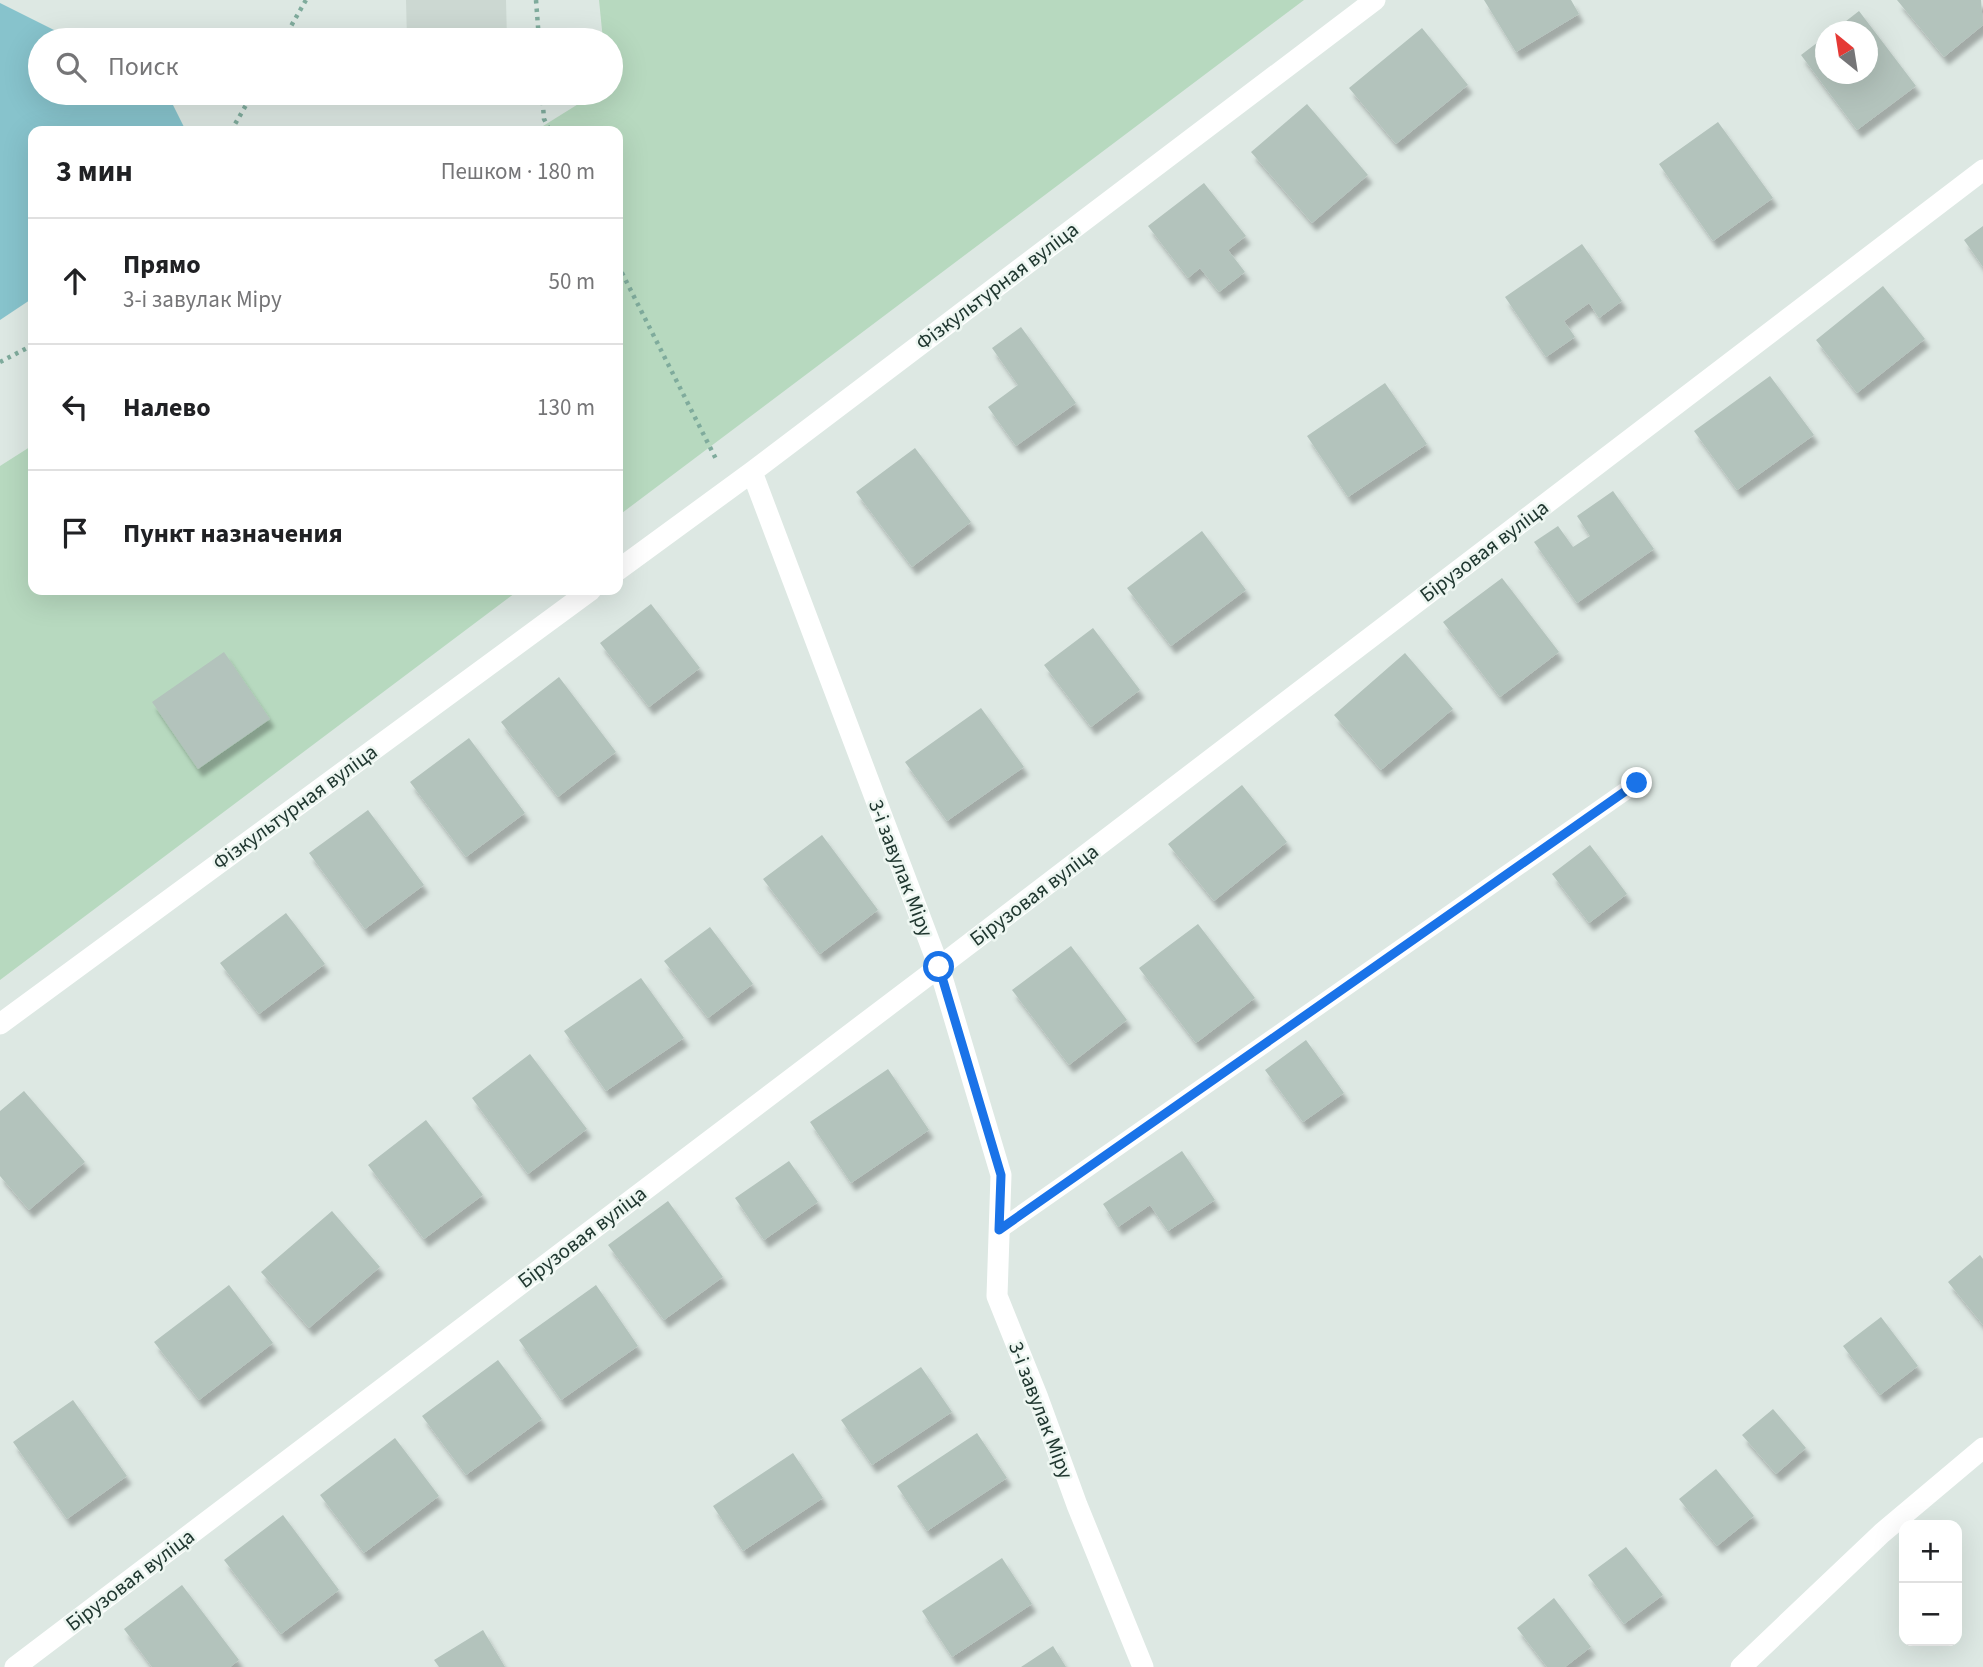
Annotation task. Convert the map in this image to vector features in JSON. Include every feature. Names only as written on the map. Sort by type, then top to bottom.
[{"type":"street","name":"Фізкультурная вуліца","points":[[623,566],[752,472],[1375,0]]},
{"type":"street","name":"Бірузовая вуліца","points":[[15,1667],[939,967],[1983,170]]},
{"type":"street","name":"3-і завулак Міру","points":[[752,472],[939,967],[1001,1175],[997,1296],[1143,1667]]},
{"type":"street","name":"Фізкультурная вуліца","points":[[0,1024],[584,595]]},
{"type":"street","points":[[1741,1667],[1882,1533],[1983,1448]]},
{"type":"lane","points":[[999,1230],[1637,783]]},
{"type":"path","points":[[290,28],[306,0]]},
{"type":"path","points":[[536,0],[538,28]]},
{"type":"path","points":[[234,126],[246,105]]},
{"type":"path","points":[[543,105],[548,126]]},
{"type":"path","points":[[623,275],[730,488]]},
{"type":"path","points":[[0,362],[28,348]]},
{"type":"shaded area","points":[[406,0],[506,0],[507,28],[407,28]]},
{"type":"green space","points":[[599,0],[1304,0],[623,512],[623,126],[543,126],[577,105],[623,105],[623,28],[602,28]]},
{"type":"green space","points":[[28,448],[28,595],[512,595],[0,980],[0,466]]},
{"type":"water","points":[[0,3],[50,28],[28,28],[28,105],[173,105],[184,126],[28,126],[28,301],[0,320]]},
{"type":"building","points":[[1484,0],[1571,0],[1579,14],[1516,52]]},
{"type":"building","points":[[1897,0],[1981,0],[1983,25],[1944,57]]},
{"type":"building","points":[[1859,11],[1867,21],[1846,21]]},
{"type":"building","points":[[1422,28],[1468,85],[1396,144],[1349,88]]},
{"type":"building","points":[[1878,36],[1916,86],[1857,130],[1823,84],[1878,84]]},
{"type":"building","points":[[1815,44],[1815,74],[1801,55]]},
{"type":"building","points":[[1307,104],[1368,175],[1312,223],[1251,152]]},
{"type":"building","points":[[1718,122],[1773,198],[1713,241],[1659,164]]},
{"type":"building","points":[[1204,183],[1246,236],[1228,250],[1245,272],[1219,292],[1200,268],[1188,278],[1148,226]]},
{"type":"building","points":[[1983,226],[1983,267],[1964,240]]},
{"type":"building","points":[[1582,244],[1622,301],[1599,318],[1589,303],[1564,321],[1575,337],[1546,357],[1505,297]]},
{"type":"building","points":[[1883,286],[1925,339],[1857,393],[1816,340]]},
{"type":"building","points":[[1021,327],[1076,403],[1016,446],[988,407],[1018,385],[992,348]]},
{"type":"building","points":[[1770,376],[1814,435],[1737,490],[1694,431]]},
{"type":"building","points":[[1385,383],[1427,444],[1348,497],[1307,436]]},
{"type":"building","points":[[915,448],[971,522],[912,567],[856,492]]},
{"type":"building","points":[[1613,491],[1654,549],[1577,603],[1534,542],[1558,526],[1573,547],[1590,536],[1577,516]]},
{"type":"building","points":[[1202,531],[1246,590],[1171,646],[1127,588]]},
{"type":"building","points":[[1502,578],[1559,652],[1500,697],[1443,622]]},
{"type":"building","points":[[651,604],[700,668],[649,707],[600,643]]},
{"type":"building","points":[[1093,628],[1140,690],[1091,727],[1044,665]]},
{"type":"building","points":[[224,652],[270,719],[198,769],[152,702]]},
{"type":"building","points":[[1405,653],[1453,709],[1381,770],[1334,715]]},
{"type":"building","points":[[559,677],[616,752],[558,797],[501,722]]},
{"type":"building","points":[[981,708],[1024,767],[947,821],[905,762]]},
{"type":"building","points":[[469,738],[525,813],[466,857],[410,782]]},
{"type":"building","points":[[1242,785],[1287,842],[1214,901],[1168,844]]},
{"type":"building","points":[[368,810],[424,885],[365,929],[309,853]]},
{"type":"building","points":[[822,835],[878,910],[820,954],[763,879]]},
{"type":"building","points":[[1590,845],[1627,894],[1589,923],[1552,874]]},
{"type":"building","points":[[286,913],[325,964],[259,1014],[220,963]]},
{"type":"building","points":[[1198,924],[1255,998],[1196,1043],[1139,968]]},
{"type":"building","points":[[710,927],[753,984],[708,1018],[664,961]]},
{"type":"building","points":[[1071,946],[1127,1020],[1069,1065],[1012,990]]},
{"type":"building","points":[[641,978],[684,1038],[606,1091],[564,1031]]},
{"type":"building","points":[[1306,1040],[1344,1093],[1303,1122],[1265,1070]]},
{"type":"building","points":[[530,1054],[587,1129],[528,1174],[472,1098]]},
{"type":"building","points":[[888,1069],[929,1130],[851,1183],[810,1122]]},
{"type":"building","points":[[24,1091],[85,1162],[29,1210],[0,1176],[0,1111]]},
{"type":"building","points":[[426,1120],[483,1195],[424,1239],[368,1165]]},
{"type":"building","points":[[1182,1151],[1215,1200],[1168,1231],[1150,1205],[1118,1227],[1103,1204]]},
{"type":"building","points":[[789,1161],[818,1202],[764,1240],[735,1198]]},
{"type":"building","points":[[668,1201],[723,1277],[664,1320],[608,1245]]},
{"type":"building","points":[[332,1211],[380,1267],[309,1328],[261,1272]]},
{"type":"building","points":[[1980,1255],[1983,1259],[1983,1325],[1948,1282]]},
{"type":"building","points":[[229,1285],[273,1343],[199,1400],[154,1342]]},
{"type":"building","points":[[596,1285],[638,1346],[561,1400],[519,1340]]},
{"type":"building","points":[[1881,1317],[1918,1366],[1880,1395],[1843,1346]]},
{"type":"building","points":[[498,1360],[542,1419],[466,1475],[422,1416]]},
{"type":"building","points":[[921,1367],[952,1412],[872,1465],[841,1420]]},
{"type":"building","points":[[73,1400],[127,1476],[67,1519],[13,1442]]},
{"type":"building","points":[[1773,1409],[1806,1448],[1776,1474],[1742,1435]]},
{"type":"building","points":[[977,1433],[1007,1478],[927,1531],[897,1486]]},
{"type":"building","points":[[395,1438],[439,1496],[364,1553],[320,1495]]},
{"type":"building","points":[[793,1453],[823,1498],[743,1551],[713,1506]]},
{"type":"building","points":[[1716,1469],[1754,1516],[1717,1546],[1679,1499]]},
{"type":"building","points":[[283,1515],[339,1590],[281,1634],[224,1560]]},
{"type":"building","points":[[1626,1547],[1663,1595],[1624,1624],[1588,1575]]},
{"type":"building","points":[[1002,1558],[1032,1604],[952,1657],[922,1611]]},
{"type":"building","points":[[182,1585],[239,1660],[230,1667],[152,1667],[124,1629]]},
{"type":"building","points":[[1554,1598],[1591,1647],[1565,1667],[1547,1667],[1517,1628]]},
{"type":"building","points":[[483,1630],[505,1667],[439,1667],[434,1660]]},
{"type":"building","points":[[1053,1646],[1066,1667],[1021,1667]]},
{"type":"route","points":[[939,967],[1001,1175],[999,1230],[1637,783]]}]
